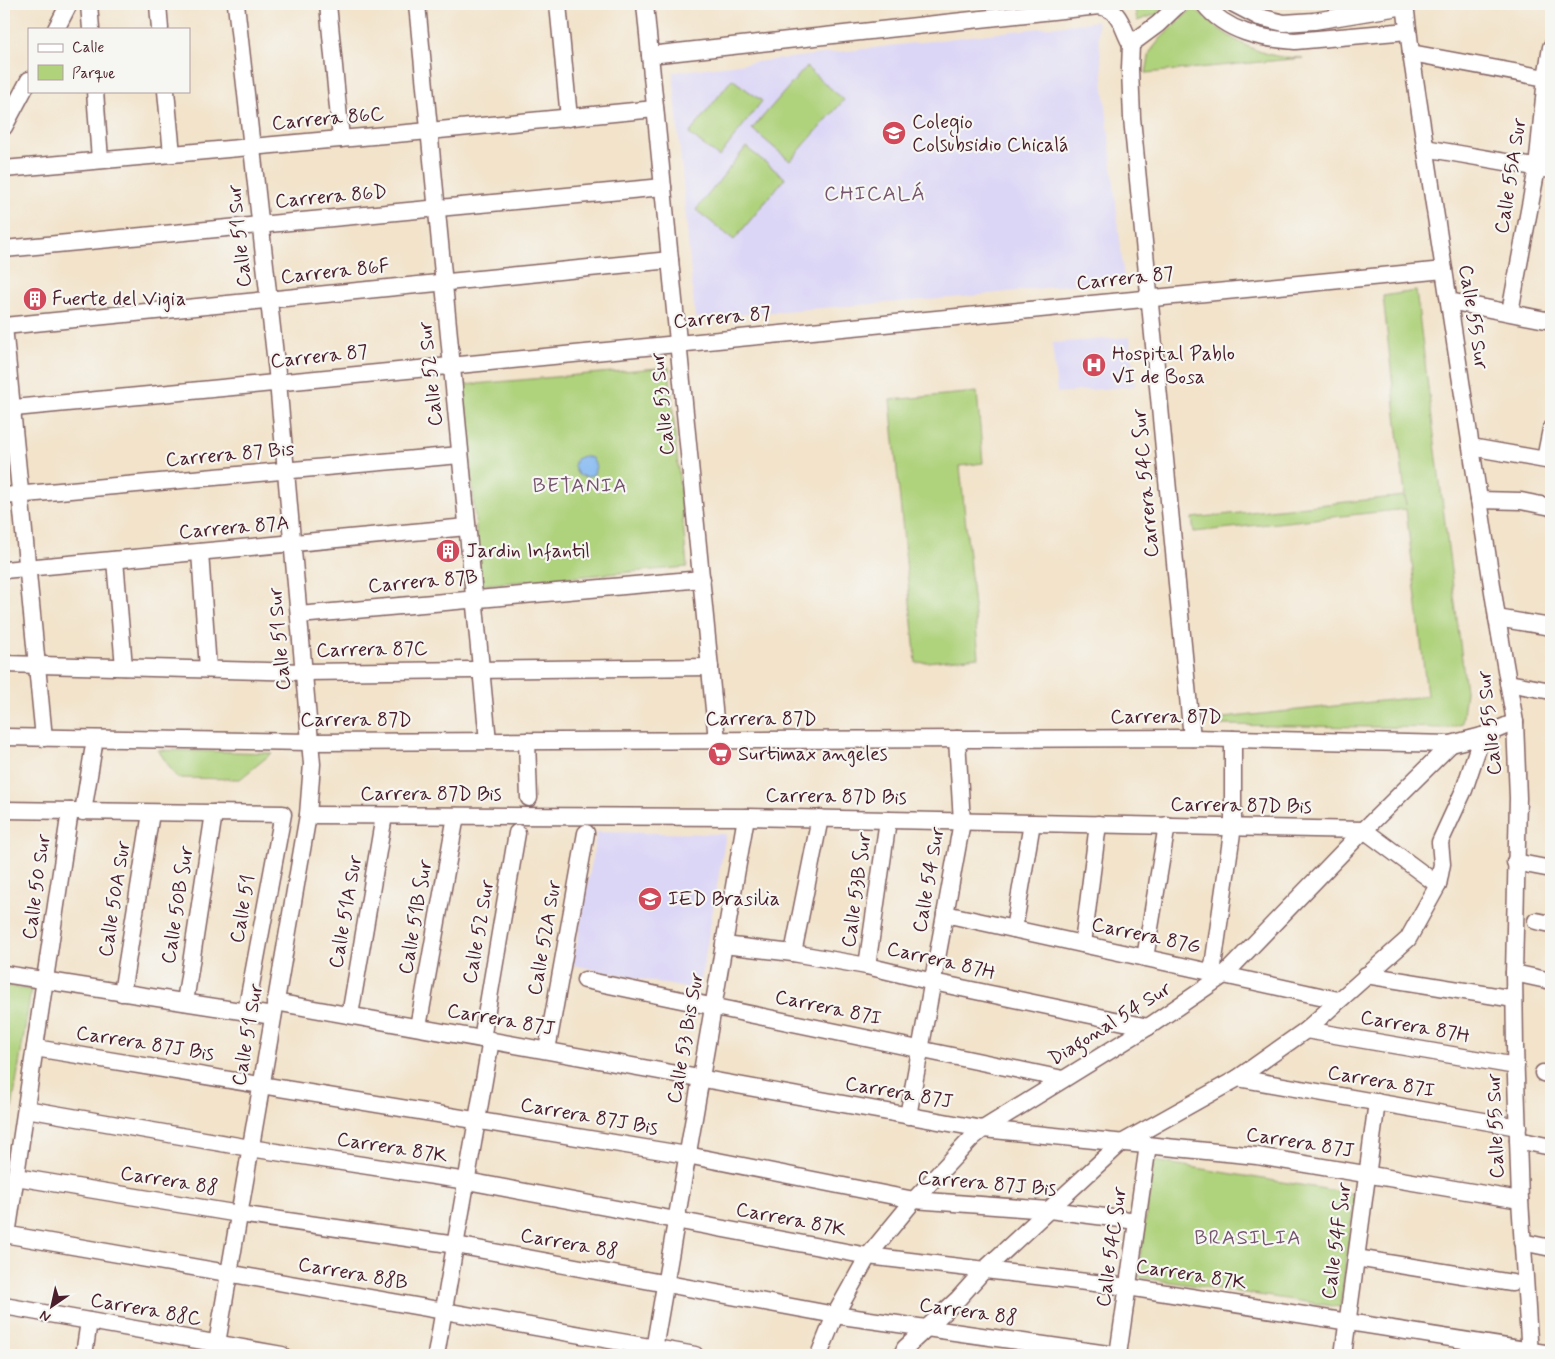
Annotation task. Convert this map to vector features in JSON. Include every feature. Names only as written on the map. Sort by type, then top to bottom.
[{"type":"street","points":[[57,28],[69,4]]},
{"type":"street","points":[[90,4],[91,28]]},
{"type":"street","points":[[158,4],[160,28]]},
{"type":"street","name":"Calle 51 Sur","points":[[216,1350],[308,815],[311,782],[310,742],[278,382],[236,4]]},
{"type":"street","points":[[328,4],[341,139]]},
{"type":"street","name":"Calle 52 Sur","points":[[417,4],[488,741]]},
{"type":"street","points":[[558,4],[569,118]]},
{"type":"street","name":"Calle 53 Sur","points":[[644,4],[718,740]]},
{"type":"street","points":[[650,55],[1099,6],[1109,8],[1116,13],[1132,44],[1158,24],[1179,4]]},
{"type":"street","points":[[1204,4],[1222,20],[1241,31],[1258,37],[1277,40],[1295,41],[1408,31]]},
{"type":"street","points":[[1234,4],[1258,17],[1284,23],[1314,21],[1405,5]]},
{"type":"street","name":"Calle 55 Sur","points":[[1405,5],[1497,618],[1515,722],[1518,798],[1515,862],[1514,999],[1520,1200],[1530,1352]]},
{"type":"street","name":"Carrera 54C Sur","points":[[1132,44],[1130,69],[1132,118],[1192,738]]},
{"type":"street","name":"Calle 55A Sur","points":[[1510,312],[1544,169],[1551,47]]},
{"type":"street","points":[[1411,53],[1548,79]]},
{"type":"street","points":[[4,127],[28,82]]},
{"type":"street","points":[[95,92],[100,160]]},
{"type":"street","points":[[166,92],[172,154]]},
{"type":"street","name":"Carrera 86C","points":[[4,169],[655,109]]},
{"type":"street","points":[[1426,148],[1544,169]]},
{"type":"street","name":"Carrera 86D","points":[[4,249],[663,187]]},
{"type":"street","name":"Carrera 86F","points":[[4,326],[670,260]]},
{"type":"street","name":"Carrera 87","points":[[8,408],[1444,270]]},
{"type":"street","points":[[1449,300],[1551,321]]},
{"type":"street","points":[[4,326],[8,408],[20,494],[44,738]]},
{"type":"street","points":[[1471,447],[1548,460],[1551,429]]},
{"type":"street","name":"Carrera 87 Bis","points":[[4,496],[460,455]]},
{"type":"street","points":[[1479,500],[1521,502],[1551,507]]},
{"type":"street","name":"Carrera 87A","points":[[4,570],[467,528]]},
{"type":"street","points":[[200,552],[208,669]]},
{"type":"street","points":[[115,560],[124,667]]},
{"type":"street","name":"Carrera 87B","points":[[299,615],[702,579]]},
{"type":"street","points":[[1497,618],[1551,627]]},
{"type":"street","name":"Carrera 87C","points":[[4,664],[304,672],[710,668]]},
{"type":"street","points":[[1508,683],[1551,691]]},
{"type":"street","name":"Carrera 87D","points":[[4,737],[310,742],[1192,738],[1451,744],[1482,736],[1515,722]]},
{"type":"street","points":[[902,1355],[905,1348],[958,1300],[984,1270],[1120,1144],[1238,1078],[1306,1030],[1408,939],[1438,885],[1442,864],[1440,842],[1464,790],[1482,736]]},
{"type":"street","name":"Calle 50 Sur","points":[[5,1235],[16,1177],[45,981],[77,812],[95,739]]},
{"type":"street","name":"Calle 54 Sur","points":[[908,1116],[962,822],[957,739]]},
{"type":"street","points":[[1218,974],[1233,826],[1233,739]]},
{"type":"street","points":[[527,741],[529,798]]},
{"type":"street","name":"Diagonal 54 Sur","points":[[819,1355],[834,1315],[868,1256],[914,1200],[972,1138],[983,1129],[1148,1027],[1218,974],[1451,744]]},
{"type":"street","points":[[4,810],[214,814]]},
{"type":"street","name":"Calle 50A Sur","points":[[122,993],[151,813]]},
{"type":"street","name":"Calle 51","points":[[214,814],[282,814],[246,1012]]},
{"type":"street","name":"Calle 50B Sur","points":[[185,1002],[214,814]]},
{"type":"street","name":"Carrera 87D Bis","points":[[308,815],[746,816],[1364,830]]},
{"type":"street","name":"Calle 51A Sur","points":[[350,1015],[384,816]]},
{"type":"street","name":"Calle 51B Sur","points":[[418,1027],[456,816]]},
{"type":"street","name":"Calle 53 Bis Sur","points":[[654,1352],[746,816]]},
{"type":"street","points":[[793,953],[820,818]]},
{"type":"street","name":"Calle 53B Sur","points":[[867,966],[888,820]]},
{"type":"street","points":[[1014,930],[1032,823]]},
{"type":"street","points":[[1082,944],[1098,824]]},
{"type":"street","points":[[1145,958],[1167,825]]},
{"type":"street","points":[[1364,830],[1438,885]]},
{"type":"street","name":"Calle 52 Sur","points":[[436,1355],[478,1120],[486,1039],[517,833]]},
{"type":"street","name":"Calle 52A Sur","points":[[547,1050],[586,834]]},
{"type":"street","points":[[1515,862],[1551,869]]},
{"type":"street","name":"Carrera 87G","points":[[945,914],[1338,1000]]},
{"type":"street","name":"Carrera 87H","points":[[724,945],[793,953],[867,966],[933,982],[1148,1027]]},
{"type":"street","points":[[1514,973],[1551,981]]},
{"type":"street","name":"Carrera 87J","points":[[4,974],[246,1012],[274,1009],[350,1015],[983,1129],[1257,1156],[1520,1200]]},
{"type":"street","points":[[1366,975],[1514,999]]},
{"type":"street","name":"Carrera 87I","points":[[585,980],[1063,1079]]},
{"type":"street","name":"Carrera 87H","points":[[1306,1030],[1516,1066]]},
{"type":"street","name":"Carrera 87J Bis","points":[[35,1048],[687,1156],[914,1200],[1049,1210],[1137,1220]]},
{"type":"street","name":"Carrera 87I","points":[[1238,1078],[1377,1102],[1518,1133],[1551,1147]]},
{"type":"street","name":"Calle 54F Sur","points":[[1343,1355],[1377,1102]]},
{"type":"street","name":"Carrera 87K","points":[[26,1109],[250,1148],[467,1181],[868,1256],[1128,1287],[1551,1354]]},
{"type":"street","name":"Calle 54C Sur","points":[[1116,1355],[1128,1287],[1148,1145]]},
{"type":"street","name":"Carrera 88","points":[[16,1177],[239,1214],[456,1245],[666,1282],[834,1315],[1116,1355]]},
{"type":"street","name":"Carrera 88B","points":[[5,1235],[444,1311],[654,1352],[695,1355]]},
{"type":"street","points":[[1522,1242],[1551,1248]]},
{"type":"street","points":[[1356,1258],[1512,1283]]},
{"type":"street","name":"Carrera 88C","points":[[4,1306],[89,1321],[216,1350],[282,1355]]},
{"type":"street","points":[[84,1355],[89,1321]]},
{"type":"shaded area","name":"Colegio Colsubsidio Chicalá","points":[[1097,21],[1124,279],[962,297],[695,318],[673,72]]},
{"type":"shaded area","name":"Hospital Pablo VI de Bosa","points":[[1130,337],[1135,386],[1057,393],[1052,343]]},
{"type":"shaded area","name":"IED Brasilia","points":[[597,832],[726,834],[699,991],[573,965]]},
{"type":"green space","points":[[1132,4],[1166,4],[1157,14],[1137,21],[1135,8]]},
{"type":"green space","points":[[1193,8],[1220,30],[1250,48],[1276,56],[1303,58],[1146,73],[1150,52],[1161,38]]},
{"type":"green space","points":[[806,67],[844,100],[790,161],[752,129]]},
{"type":"green space","points":[[732,79],[762,101],[719,157],[689,134]]},
{"type":"green space","points":[[746,147],[785,178],[734,240],[696,210]]},
{"type":"green space","points":[[1416,291],[1466,691],[1462,724],[1449,728],[1220,725],[1215,719],[1427,696],[1406,509],[1194,532],[1192,518],[1404,496],[1406,505],[1383,296]]},
{"type":"green space","points":[[669,367],[687,567],[481,585],[463,385]]},
{"type":"green space","points":[[977,392],[983,463],[960,466],[979,657],[916,663],[890,400]]},
{"type":"green space","points":[[158,750],[272,753],[240,779],[177,778]]},
{"type":"green space","points":[[4,985],[31,990],[8,1134],[4,1134]]},
{"type":"green space","points":[[1154,1161],[1355,1194],[1340,1307],[1137,1277]]},
{"type":"water","points":[[583,456],[592,458],[596,466],[594,474],[587,477],[578,475],[574,466],[576,459]]},
{"type":"place","name":"Colegio Colsubsidio Chicalá","points":[[894,133]]},
{"type":"place","name":"Fuerte del Vigia","points":[[35,299]]},
{"type":"place","name":"Hospital Pablo VI de Bosa","points":[[1094,365]]},
{"type":"place","name":"Jardin Infantil","points":[[448,551]]},
{"type":"place","name":"Surtimax angeles","points":[[720,754]]},
{"type":"place","name":"IED Brasilia","points":[[650,899]]},
{"type":"district","name":"CHICALÁ","points":[[875,194]]},
{"type":"district","name":"BETANIA","points":[[580,486]]},
{"type":"district","name":"BRASILIA","points":[[1248,1238]]}]
